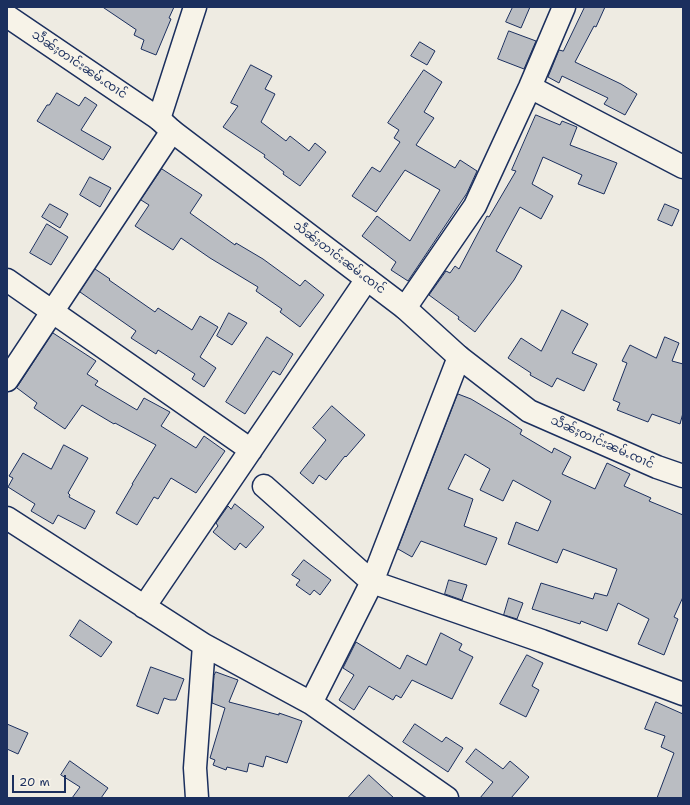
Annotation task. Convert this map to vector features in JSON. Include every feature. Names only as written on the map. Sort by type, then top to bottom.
[{"type":"main road","points":[[7,380],[52,312],[165,125],[194,7]]},
{"type":"main road","points":[[405,308],[475,206],[530,87],[564,7]]},
{"type":"main road","name":"သဵၼ်ႈတၢင်းၼမ်ႉၸၢင်","points":[[7,16],[165,125],[405,308],[459,357],[529,411],[657,467],[683,476]]},
{"type":"main road","points":[[530,87],[683,167]]},
{"type":"main road","points":[[144,607],[367,279]]},
{"type":"main road","points":[[7,280],[251,450]]},
{"type":"main road","points":[[311,702],[372,582],[459,357]]},
{"type":"main road","points":[[264,486],[372,582],[542,641],[683,694]]},
{"type":"main road","points":[[7,518],[204,645],[311,702],[448,798]]},
{"type":"main road","points":[[198,798],[196,768],[204,645]]},
{"type":"building","points":[[103,7],[174,7],[169,18],[171,19],[156,55],[141,49],[144,40],[134,35],[136,30]]},
{"type":"building","points":[[513,7],[530,7],[521,28],[506,22]]},
{"type":"building","points":[[585,7],[605,7],[596,27],[594,26],[575,62],[621,84],[637,94],[625,115],[604,104],[608,98],[562,76],[559,83],[548,77],[559,50],[563,51]]},
{"type":"building","points":[[509,31],[536,41],[524,69],[498,59]]},
{"type":"building","points":[[420,42],[435,51],[427,65],[411,56]]},
{"type":"building","points":[[251,65],[272,76],[265,89],[275,94],[261,122],[286,141],[290,136],[309,151],[315,143],[326,152],[300,186],[283,174],[284,172],[264,157],[265,155],[223,127],[238,106],[231,103]]},
{"type":"building","points":[[424,70],[442,82],[424,112],[434,118],[416,145],[455,168],[460,160],[477,171],[467,193],[408,281],[391,270],[396,262],[362,236],[377,216],[410,241],[440,190],[405,170],[376,212],[352,196],[372,167],[380,172],[400,142],[394,138],[399,130],[388,123]]},
{"type":"building","points":[[57,93],[79,106],[85,97],[97,105],[81,130],[111,147],[103,160],[37,121]]},
{"type":"building","points":[[536,115],[560,125],[562,121],[577,127],[570,145],[617,163],[604,194],[578,184],[582,175],[543,157],[532,184],[553,196],[541,219],[520,207],[496,251],[522,266],[514,280],[475,332],[458,319],[459,317],[429,295],[446,271],[450,273],[455,266],[459,269],[487,216],[489,217],[516,171],[512,170]]},
{"type":"building","points":[[162,169],[202,195],[190,213],[235,245],[236,243],[263,259],[300,286],[305,280],[324,295],[300,327],[280,312],[282,309],[256,291],[258,287],[210,258],[181,238],[173,250],[135,226],[149,205],[141,200]]},
{"type":"building","points":[[90,177],[111,188],[100,207],[80,195]]},
{"type":"building","points":[[50,204],[68,214],[60,228],[42,217]]},
{"type":"building","points":[[665,204],[679,210],[672,226],[658,220]]},
{"type":"building","points":[[47,224],[68,237],[51,265],[30,253]]},
{"type":"building","points":[[95,269],[155,312],[158,308],[192,330],[200,316],[218,327],[200,357],[216,368],[204,387],[192,379],[195,374],[158,350],[156,354],[131,338],[136,331],[80,292]]},
{"type":"building","points":[[562,310],[588,324],[572,353],[597,364],[584,391],[557,378],[552,387],[530,375],[531,373],[508,358],[521,338],[541,351]]},
{"type":"building","points":[[229,313],[247,323],[232,345],[217,336]]},
{"type":"building","points":[[53,333],[96,361],[87,374],[98,381],[95,385],[137,410],[144,398],[170,412],[161,426],[196,448],[204,436],[225,451],[196,493],[171,478],[158,499],[154,497],[137,525],[116,513],[156,445],[115,423],[114,424],[82,405],[65,429],[34,408],[37,403],[17,388]]},
{"type":"building","points":[[267,337],[293,354],[280,375],[273,371],[245,414],[226,402]]},
{"type":"building","points":[[665,337],[679,343],[672,361],[683,364],[683,413],[680,424],[652,414],[648,422],[617,410],[620,403],[613,400],[627,363],[622,361],[630,345],[656,358]]},
{"type":"building","points":[[458,394],[471,399],[508,421],[522,430],[520,434],[552,453],[554,448],[571,457],[562,474],[595,489],[607,463],[630,474],[624,486],[651,498],[649,501],[683,515],[683,597],[674,617],[678,619],[664,655],[638,644],[649,619],[618,603],[607,631],[581,621],[580,624],[532,609],[541,583],[593,599],[595,593],[607,596],[617,569],[563,549],[557,563],[508,544],[516,522],[538,531],[551,501],[513,480],[503,501],[480,490],[490,469],[465,454],[448,489],[473,499],[464,526],[497,538],[486,565],[421,541],[412,557],[398,549]]},
{"type":"building","points":[[332,406],[365,435],[346,457],[345,456],[326,480],[319,475],[313,484],[300,473],[326,440],[313,428]]},
{"type":"building","points":[[64,445],[88,458],[68,493],[70,495],[69,497],[95,511],[85,529],[58,515],[53,524],[31,511],[35,504],[8,487],[13,478],[9,476],[23,453],[51,469]]},
{"type":"building","points":[[235,504],[264,527],[246,548],[240,543],[235,550],[213,532],[218,526],[216,523],[228,506],[231,509]]},
{"type":"building","points":[[304,560],[331,580],[320,595],[314,590],[310,595],[296,585],[300,580],[292,575]]},
{"type":"building","points":[[449,580],[467,585],[462,600],[445,594]]},
{"type":"building","points":[[509,598],[523,603],[517,619],[504,615]]},
{"type":"building","points":[[80,620],[112,642],[101,657],[70,636]]},
{"type":"building","points":[[441,633],[462,644],[459,650],[473,657],[452,699],[412,680],[401,698],[396,695],[393,700],[369,686],[354,710],[339,700],[354,675],[343,668],[356,642],[400,669],[407,655],[426,665]]},
{"type":"building","points":[[527,655],[543,663],[532,686],[539,690],[526,717],[500,704]]},
{"type":"building","points":[[151,667],[184,679],[176,700],[164,698],[158,714],[137,706]]},
{"type":"building","points":[[216,672],[238,680],[229,702],[279,715],[279,713],[302,721],[287,763],[266,756],[263,767],[249,763],[247,772],[227,767],[226,770],[213,765],[215,760],[210,758],[225,708],[212,703],[214,676]]},
{"type":"building","points":[[656,702],[683,714],[683,798],[657,798],[674,753],[661,747],[665,736],[645,729]]},
{"type":"building","points":[[7,724],[28,733],[18,754],[7,749]]},
{"type":"building","points":[[415,724],[442,742],[446,737],[463,748],[448,772],[403,742]]},
{"type":"building","points":[[476,749],[503,769],[510,761],[529,777],[511,798],[480,798],[493,782],[466,762]]},
{"type":"building","points":[[70,761],[108,788],[101,798],[72,798],[80,787],[61,775]]},
{"type":"building","points":[[369,775],[394,798],[348,798]]}]
